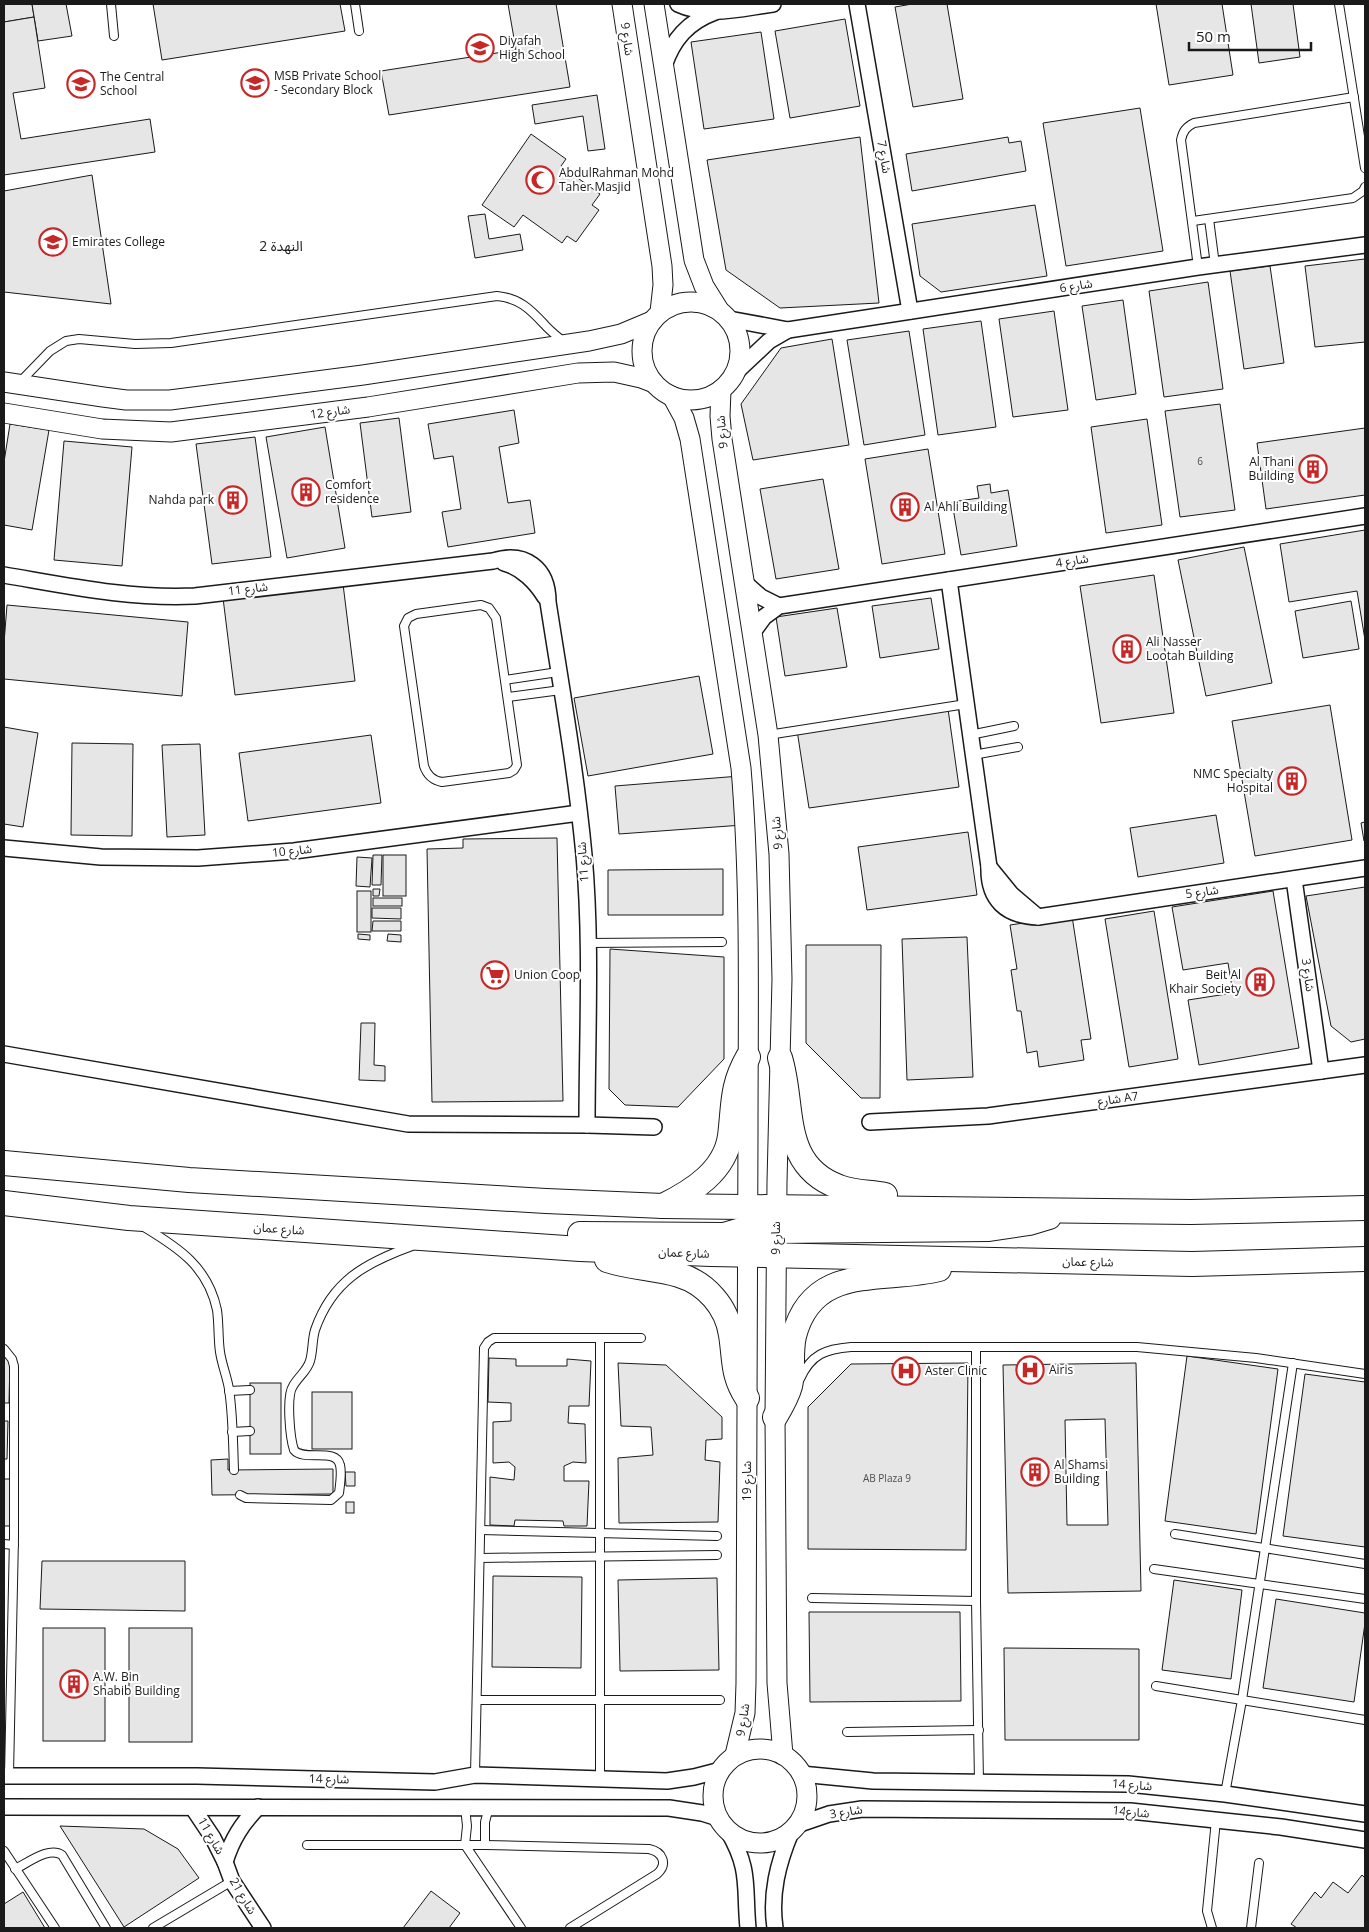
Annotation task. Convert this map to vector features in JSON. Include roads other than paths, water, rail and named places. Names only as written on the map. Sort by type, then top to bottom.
[{"type":"main road","points":[[663,1206],[701,1183],[712,1173],[723,1157],[730,1138],[734,1092],[748,1057]]},
{"type":"main road","points":[[780,1058],[788,1091],[793,1136],[799,1152],[813,1170],[821,1178],[841,1188],[885,1194],[920,1208]]},
{"type":"main road","points":[[4,1163],[189,1180],[663,1206],[748,1218],[776,1207],[1191,1212],[1365,1208]]},
{"type":"main road","name":"شارع عمان","points":[[4,1203],[129,1218],[580,1250],[776,1256],[1192,1264],[1365,1259]]},
{"type":"main road","points":[[747,1255],[755,1241],[768,1233],[989,1229],[1029,1223],[1066,1209]]},
{"type":"main road","points":[[480,1244],[506,1237],[537,1234],[718,1235],[736,1233],[748,1218]]},
{"type":"main road","points":[[580,1250],[620,1264],[681,1275],[710,1293],[722,1308],[730,1326],[736,1376],[747,1398]]},
{"type":"main road","points":[[784,1415],[790,1386],[792,1352],[798,1324],[805,1310],[815,1298],[836,1284],[849,1280],[914,1274],[970,1260]]},
{"type":"street","name":"شارع 9","points":[[622,4],[662,266],[662,292],[656,316]]},
{"type":"street","points":[[654,4],[694,260],[704,286],[738,336],[740,355],[735,373],[721,390],[706,398],[689,400],[672,396],[654,383],[646,372],[642,359],[642,346],[645,332],[656,316]]},
{"type":"street","points":[[678,4],[692,9],[716,12],[773,4]]},
{"type":"street","name":"شارع 7","points":[[857,4],[910,311]]},
{"type":"street","points":[[664,66],[675,42],[683,31],[693,23],[716,12]]},
{"type":"street","name":"شارع 6","points":[[735,373],[769,341],[788,330],[1198,267],[1365,245]]},
{"type":"street","points":[[11,384],[111,398],[170,400],[363,374],[621,334],[656,316],[670,306],[682,302],[701,303],[724,315]]},
{"type":"street","name":"شارع 6","points":[[724,315],[788,330]]},
{"type":"street","name":"شارع 12","points":[[4,413],[102,428],[171,432],[368,407],[578,373],[614,372],[635,376],[654,383]]},
{"type":"street","name":"شارع 9","points":[[721,390],[720,416],[722,439],[768,735],[777,836],[782,979],[776,1279],[784,1415]]},
{"type":"street","points":[[672,396],[684,418],[690,439],[741,768],[744,802],[748,1057],[747,1255]]},
{"type":"street","name":"شارع 4","points":[[779,606],[1365,516]]},
{"type":"street","name":"شارع 11","points":[[4,575],[108,593],[166,597],[195,596],[493,561],[504,558],[516,558],[527,562],[537,569],[544,579],[548,590],[548,602],[584,856],[587,943],[587,1125]]},
{"type":"street","name":"شارع 5","points":[[949,580],[989,868],[989,881],[993,894],[1001,905],[1012,912],[1038,917],[1365,868]]},
{"type":"street","points":[[745,583],[761,597],[779,606],[764,617],[753,632]]},
{"type":"street","name":"شارع 10","points":[[4,848],[102,857],[198,858],[294,851],[579,813]]},
{"type":"street","name":"شارع 3","points":[[1294,879],[1321,1071]]},
{"type":"street","points":[[4,1054],[408,1124],[654,1127]]},
{"type":"street","name":"شارع A7","points":[[870,1122],[988,1116],[1365,1065]]},
{"type":"street","name":"شارع 19","points":[[746,1683],[747,1255]]},
{"type":"street","points":[[783,1755],[777,1683],[776,1450],[784,1415]]},
{"type":"street","name":"شارع 9","points":[[735,1756],[745,1713],[746,1683]]},
{"type":"street","points":[[748,1928],[745,1870],[741,1857],[723,1824],[712,1798],[713,1788],[720,1770],[735,1756],[759,1749],[783,1755],[794,1764],[806,1786],[804,1813],[794,1828],[782,1853],[776,1876],[773,1899],[775,1928]]},
{"type":"street","name":"شارع 14","points":[[6,1776],[197,1776],[435,1782],[475,1775],[653,1781],[680,1779],[720,1770]]},
{"type":"street","name":"شارع 14","points":[[801,1774],[849,1780],[897,1782],[1128,1784],[1225,1794],[1365,1814]]},
{"type":"street","points":[[4,1807],[653,1808],[686,1810],[723,1824],[748,1842],[771,1842],[794,1828]]},
{"type":"street","name":"شارع 11","points":[[226,1862],[231,1844],[239,1829],[258,1807]]},
{"type":"street","name":"شارع 11","points":[[193,1808],[207,1828],[226,1862]]},
{"type":"street","name":"شارع 3","points":[[794,1828],[821,1816],[846,1811],[896,1808]]},
{"type":"street","name":"شارع14","points":[[896,1808],[1106,1810],[1216,1820],[1365,1840]]},
{"type":"street","name":"شارع 21","points":[[226,1862],[232,1881],[263,1928]]},
{"type":"lane","points":[[111,4],[114,36]]},
{"type":"lane","points":[[355,4],[359,31]]},
{"type":"lane","points":[[1339,4],[1365,168]]},
{"type":"lane","points":[[1198,267],[1181,140],[1182,133],[1187,126],[1194,123],[1354,97]]},
{"type":"lane","points":[[1193,221],[1353,198],[1363,191],[1365,187]]},
{"type":"lane","points":[[1209,219],[1216,265]]},
{"type":"lane","points":[[11,384],[55,347],[72,340],[135,344],[171,343],[497,296],[506,297],[524,304],[550,331],[566,344]]},
{"type":"lane","points":[[481,605],[489,608],[496,618],[505,680],[518,762],[514,770],[509,773],[447,782],[432,778],[425,771],[424,766],[403,631],[405,622],[416,614],[481,605]]},
{"type":"lane","points":[[505,680],[558,672]]},
{"type":"lane","points":[[508,697],[561,690]]},
{"type":"lane","points":[[768,735],[966,704]]},
{"type":"lane","points":[[970,735],[1014,726]]},
{"type":"lane","points":[[973,755],[1018,747]]},
{"type":"lane","points":[[587,943],[722,942]]},
{"type":"lane","points":[[129,1218],[172,1244],[188,1257],[201,1273],[211,1291],[217,1311],[220,1350],[229,1391],[234,1470]]},
{"type":"lane","points":[[240,1494],[246,1498],[331,1500],[339,1494],[339,1462],[328,1456],[301,1456],[297,1454],[292,1444],[289,1395],[308,1366],[314,1333],[322,1312],[345,1281],[367,1265],[386,1255],[428,1240]]},
{"type":"lane","points":[[475,1775],[484,1348],[494,1338],[642,1338]]},
{"type":"lane","points":[[600,1338],[600,1779]]},
{"type":"lane","points":[[976,1346],[976,1601],[979,1782]]},
{"type":"lane","points":[[784,1415],[804,1370],[809,1364],[823,1352],[851,1347],[1137,1347],[1293,1363],[1365,1374]]},
{"type":"lane","points":[[4,1350],[12,1359],[14,1366],[14,1545],[7,1692],[6,1776]]},
{"type":"lane","points":[[1225,1794],[1261,1584],[1293,1363]]},
{"type":"lane","points":[[229,1391],[250,1390]]},
{"type":"lane","points":[[281,1390],[291,1390]]},
{"type":"lane","points":[[281,1429],[291,1429]]},
{"type":"lane","points":[[232,1432],[250,1431]]},
{"type":"lane","points":[[481,1530],[717,1536]]},
{"type":"lane","points":[[1175,1534],[1365,1564]]},
{"type":"lane","points":[[4,1544],[14,1545]]},
{"type":"lane","points":[[480,1558],[600,1558],[717,1555]]},
{"type":"lane","points":[[1154,1569],[1365,1599]]},
{"type":"lane","points":[[4,1576],[13,1576]]},
{"type":"lane","points":[[812,1598],[976,1601]]},
{"type":"lane","points":[[1156,1686],[1365,1720]]},
{"type":"lane","points":[[477,1700],[720,1700]]},
{"type":"lane","points":[[847,1732],[979,1730]]},
{"type":"lane","points":[[465,1807],[467,1826],[465,1845],[521,1928]]},
{"type":"lane","points":[[485,1845],[485,1822],[489,1807]]},
{"type":"lane","points":[[1212,1928],[1207,1911],[1216,1820]]},
{"type":"lane","points":[[307,1845],[485,1845],[649,1849],[656,1850],[662,1855],[664,1862],[662,1869],[657,1874],[570,1928]]},
{"type":"lane","points":[[4,1851],[55,1928]]},
{"type":"lane","points":[[15,1869],[51,1852],[59,1853],[106,1928]]},
{"type":"lane","points":[[1250,1928],[1259,1863]]},
{"type":"lane","points":[[153,1928],[232,1881]]},
{"type":"place","name":"Diyafah High School","points":[[480,48]]},
{"type":"place","name":"MSB Private School - Secondary Block","points":[[255,83]]},
{"type":"place","name":"The Central School","points":[[81,84]]},
{"type":"place","name":"AbdulRahman Mohd Taher Masjid","points":[[540,180]]},
{"type":"place","name":"Emirates College","points":[[53,242]]},
{"type":"place","name":"Al Thani Building","points":[[1313,469]]},
{"type":"place","name":"Comfort residence","points":[[306,492]]},
{"type":"place","name":"Nahda park","points":[[233,500]]},
{"type":"place","name":"Al Ahli Building","points":[[905,507]]},
{"type":"place","name":"Ali Nasser Lootah Building","points":[[1127,649]]},
{"type":"place","name":"NMC Specialty Hospital","points":[[1292,781]]},
{"type":"place","name":"Union Coop","points":[[495,975]]},
{"type":"place","name":"Beit Al Khair Society","points":[[1260,982]]},
{"type":"place","name":"Airis","points":[[1030,1370]]},
{"type":"place","name":"Aster Clinic","points":[[906,1371]]},
{"type":"place","name":"Al Shamsi Building","points":[[1035,1472]]},
{"type":"place","name":"A.W. Bin Shabib Building","points":[[74,1684]]},
{"type":"district","name":"النهدة 2","points":[[281,246]]}]
